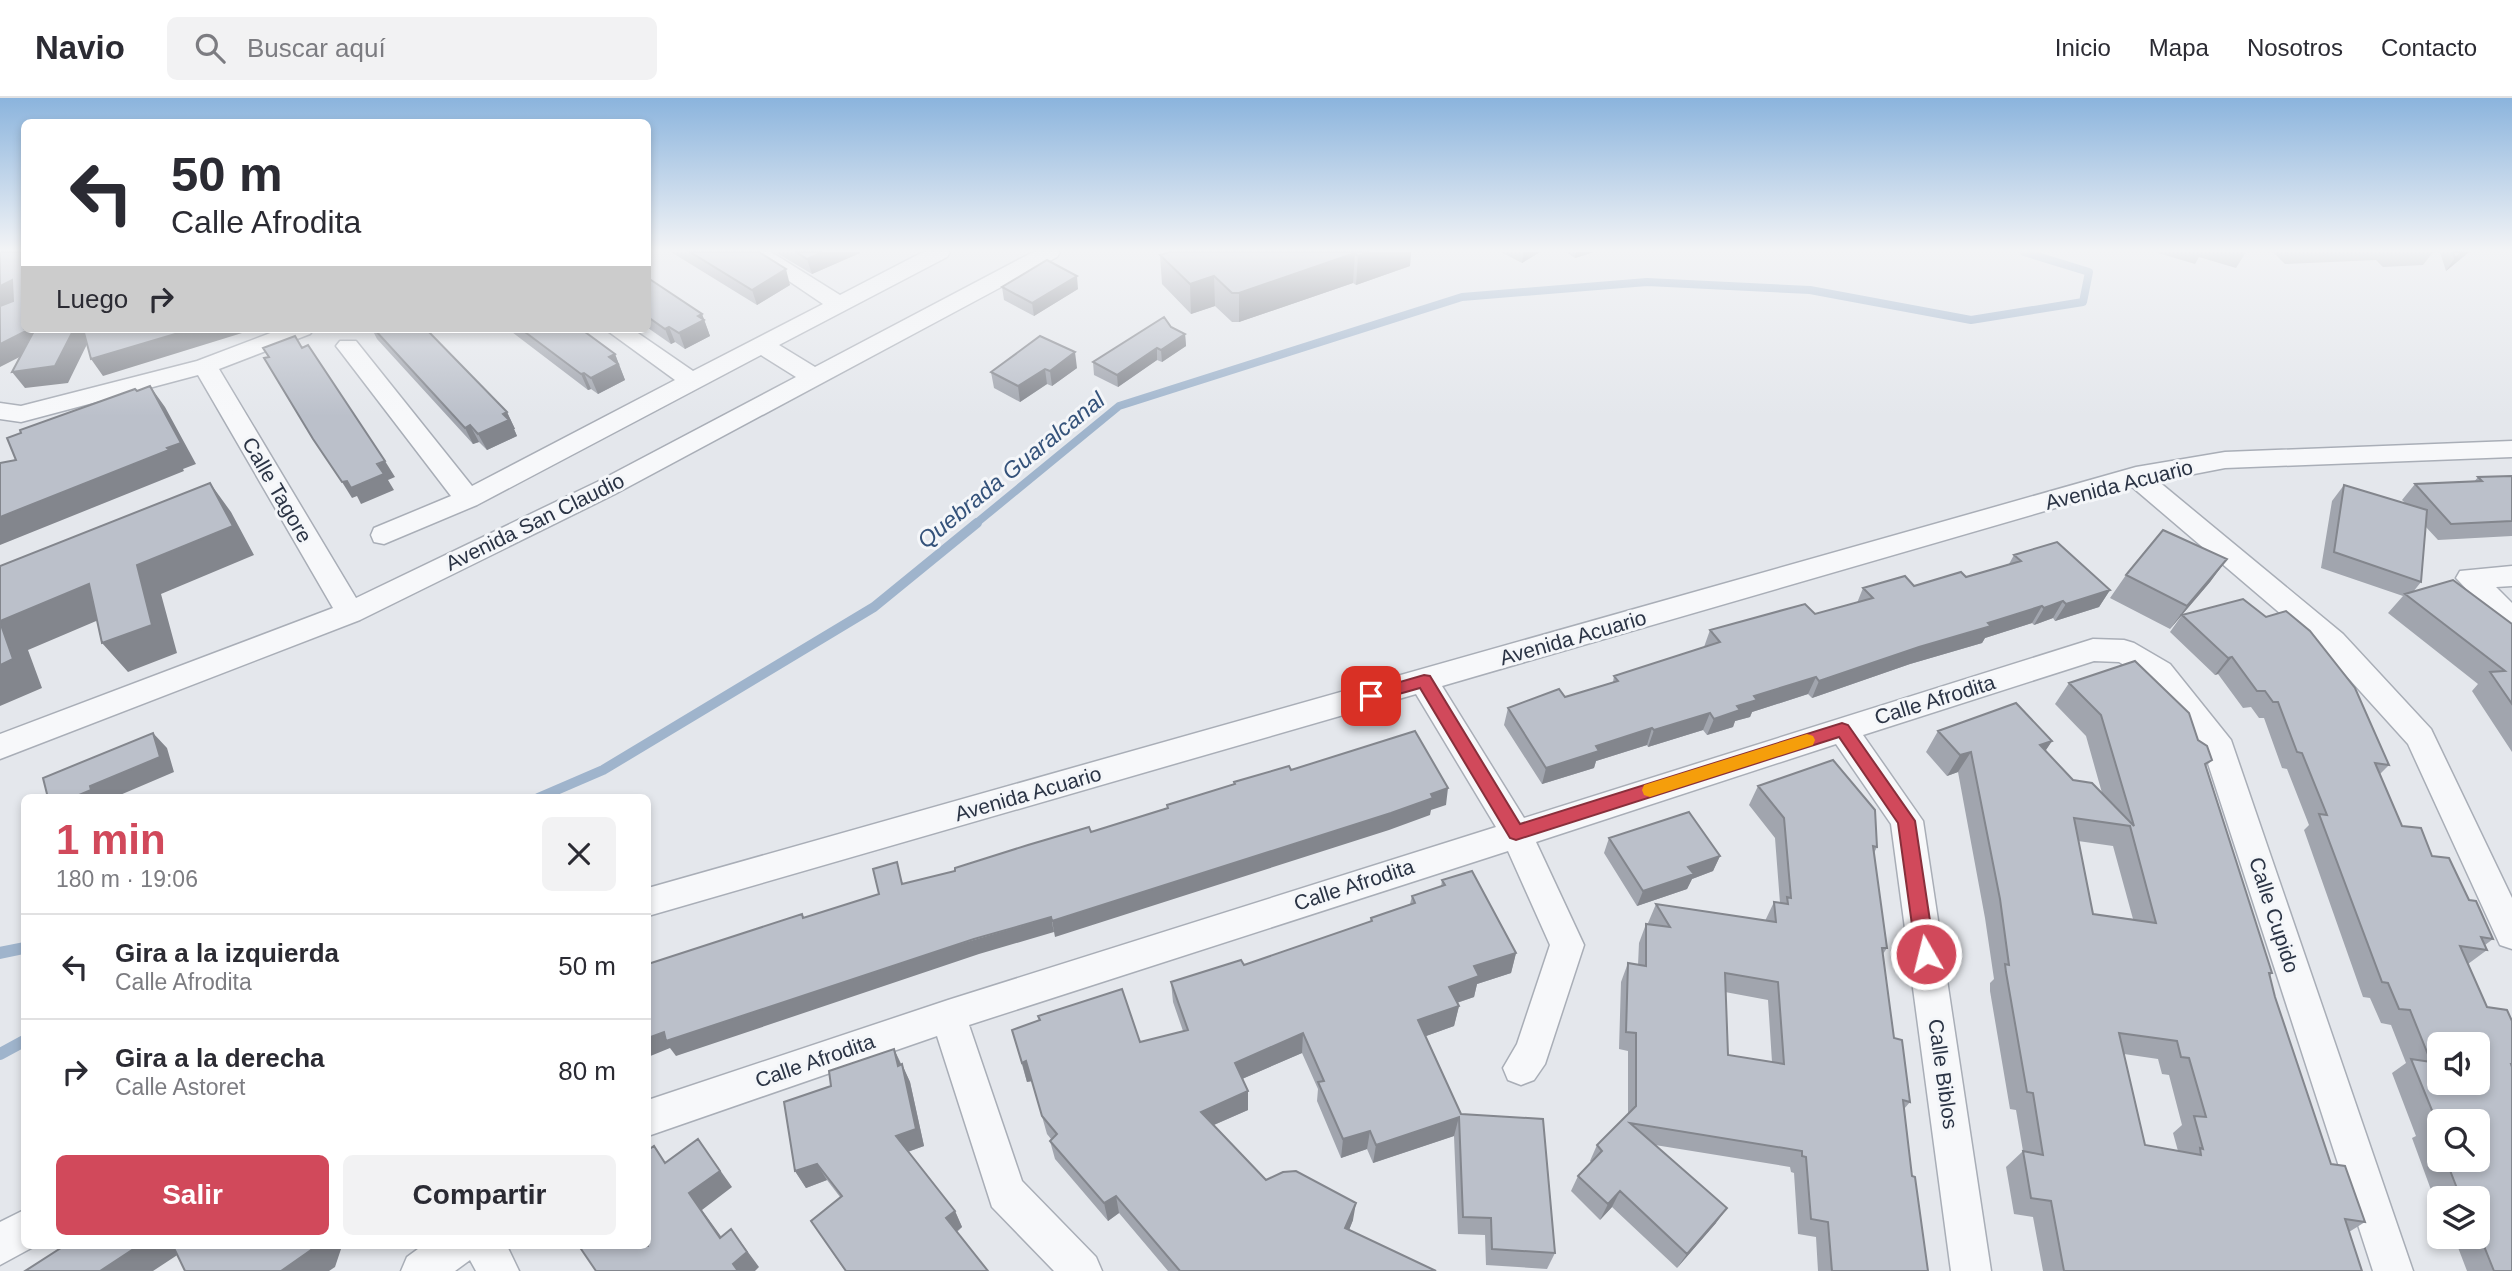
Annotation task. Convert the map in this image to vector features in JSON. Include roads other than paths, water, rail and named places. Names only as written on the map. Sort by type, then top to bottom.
[{"type":"street","points":[[384,535],[468,499],[834,307]]},
{"type":"street","name":"Avenida San Claudio","points":[[0,747],[350,613],[606,488],[946,307]]},
{"type":"street","points":[[0,411],[21,414],[205,366],[292,333]]},
{"type":"street","points":[[623,333],[692,381]]},
{"type":"street","points":[[762,345],[814,377]]},
{"type":"street","points":[[348,346],[468,499]]},
{"type":"street","name":"Calle Tagore","points":[[205,366],[350,613]]},
{"type":"street","name":"Avenida Acuario","points":[[651,901],[2136,476],[2225,460],[2512,449]]},
{"type":"street","points":[[2136,476],[2333,642],[2420,737],[2512,934]]},
{"type":"street","points":[[2512,576],[2470,578],[2512,620]]},
{"type":"street","name":"Calle Cupido","points":[[2064,660],[2093,650],[2123,651],[2160,673],[2216,740],[2393,1271]]},
{"type":"street","name":"Calle Afrodita","points":[[651,1117],[948,1016],[2064,660]]},
{"type":"street","points":[[1424,681],[1516,833],[1567,945],[1532,1052],[1521,1068]]},
{"type":"street","name":"Calle Biblos","points":[[1842,729],[1907,821],[1971,1271]]},
{"type":"street","points":[[948,1016],[1006,1193],[1082,1271]]},
{"type":"street","points":[[0,1245],[21,1232]]},
{"type":"street","points":[[421,1271],[452,1249]]},
{"type":"street","points":[[486,1249],[499,1271]]},
{"type":"waterway","name":"Quebrada Guaralcanal","points":[[974,525],[1119,406],[1431,307]]},
{"type":"waterway","name":"Quebrada Guaralcanal","points":[[1900,307],[1971,320],[2054,307]]},
{"type":"waterway","name":"Quebrada Guaralcanal","points":[[547,794],[603,770],[874,607],[977,523]]},
{"type":"waterway","name":"Quebrada Guaralcanal","points":[[0,953],[21,949]]},
{"type":"waterway","points":[[0,1054],[21,1043]]}]
